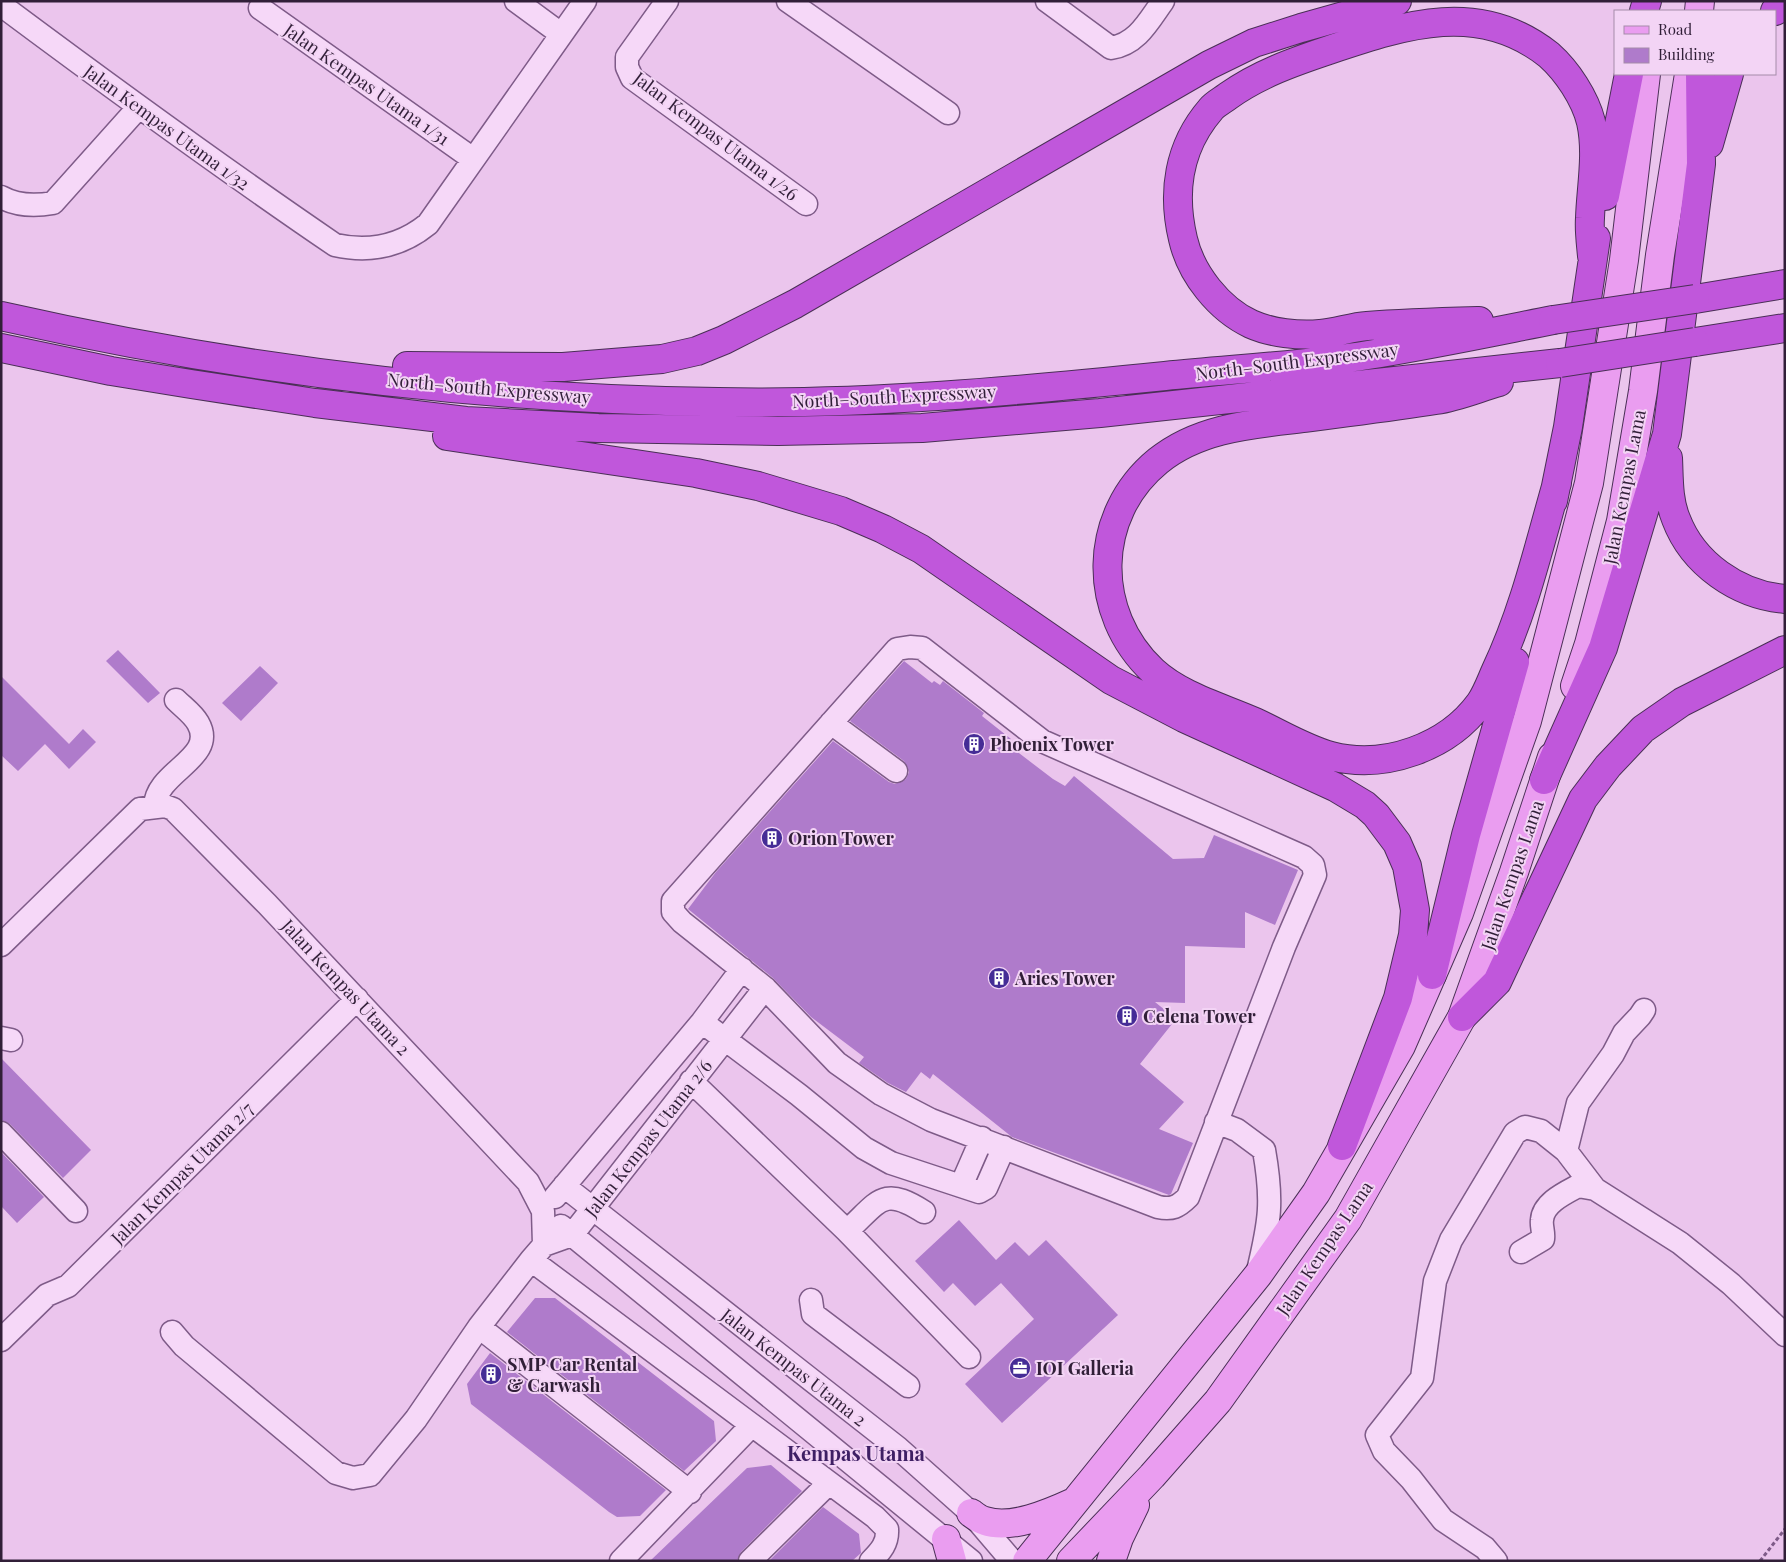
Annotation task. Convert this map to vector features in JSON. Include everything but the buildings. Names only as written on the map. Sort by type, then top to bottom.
[{"type":"highway","points":[[321,373],[387,366],[563,367],[662,359],[697,351],[724,340],[795,304],[1151,97],[1216,62],[1254,43],[1397,1]]},
{"type":"highway","points":[[1553,320],[1431,322],[1363,326],[1319,334],[1281,333],[1252,325],[1231,311],[1213,294],[1197,274],[1185,248],[1177,213],[1178,175],[1191,140],[1212,108],[1249,82],[1287,64],[1418,20],[1461,16],[1497,22],[1533,40],[1559,64],[1578,93],[1591,122],[1593,150],[1589,220],[1592,256]]},
{"type":"highway","points":[[1432,975],[1466,835],[1515,662],[1557,483],[1568,427],[1592,256],[1628,75]]},
{"type":"highway","points":[[1544,780],[1603,648],[1667,434],[1701,164],[1700,75]]},
{"type":"highway","points":[[1701,164],[1716,123],[1728,75]]},
{"type":"highway","name":"North–South Expressway","points":[[1,316],[181,352],[321,373],[534,395],[719,402],[881,399],[1070,386],[1365,356],[1553,320],[1785,284]]},
{"type":"highway","name":"North–South Expressway","points":[[1,348],[111,371],[315,403],[466,421],[598,428],[778,431],[922,428],[1100,413],[1560,363],[1780,331]]},
{"type":"highway","points":[[1557,483],[1511,639],[1481,702],[1461,724],[1448,734],[1434,743],[1406,755],[1370,760],[1332,756],[1178,688],[1154,672],[1135,650],[1118,624],[1109,596],[1106,560],[1113,529],[1124,501],[1137,480],[1159,460],[1187,442],[1217,431],[1244,426],[1440,400],[1560,363]]},
{"type":"highway","points":[[315,403],[383,426],[696,473],[758,486],[841,511],[883,529],[922,549],[1111,680],[1170,711],[1335,787],[1365,805],[1382,821],[1397,844],[1407,866],[1415,910],[1413,935],[1398,998],[1342,1146]]},
{"type":"highway","points":[[1667,434],[1670,494],[1676,519],[1690,546],[1709,568],[1736,586],[1771,598],[1785,599]]},
{"type":"highway","points":[[1462,1017],[1497,982],[1583,799],[1608,766],[1643,729],[1682,702],[1785,650]]},
{"type":"main road","name":"Jalan Kempas Lama","points":[[1027,1561],[1258,1275],[1316,1193],[1400,1046],[1459,913],[1527,721],[1589,483],[1624,260],[1646,75]]},
{"type":"main road","name":"Jalan Kempas Lama","points":[[1071,1561],[1152,1476],[1218,1401],[1348,1219],[1434,1070],[1462,1017],[1514,872],[1589,644],[1621,521],[1643,391],[1660,256],[1689,75]]},
{"type":"main road","points":[[1111,1561],[1130,1515],[1152,1476]]},
{"type":"main road","points":[[971,1513],[985,1522],[1014,1522],[1031,1519],[1076,1502]]},
{"type":"street","points":[[516,1],[561,34]]},
{"type":"street","points":[[474,160],[585,1]]},
{"type":"street","name":"Jalan Kempas Utama 1/26","points":[[667,1],[627,57],[627,67],[632,78],[806,204]]},
{"type":"street","points":[[788,1],[948,113]]},
{"type":"street","points":[[1047,1],[1110,48],[1123,46],[1135,39],[1163,1]]},
{"type":"street","name":"Jalan Kempas Utama 1/32","points":[[1,5],[138,108],[336,245],[351,249],[372,249],[394,245],[412,237],[428,224],[474,160]]},
{"type":"street","name":"Jalan Kempas Utama 1/31","points":[[260,8],[474,160]]},
{"type":"street","points":[[1,197],[26,204],[40,205],[53,203],[138,108]]},
{"type":"street","points":[[922,648],[1042,741],[1310,862],[1315,869],[1315,875],[1188,1197],[1179,1206],[1169,1210],[1004,1146],[931,1120],[881,1094],[837,1063],[765,988],[682,922],[673,912],[672,901],[831,724],[897,649],[922,648]]},
{"type":"street","points":[[1,945],[140,809],[155,806],[155,796],[160,787],[196,753],[201,736],[198,723],[176,700]]},
{"type":"street","points":[[831,724],[896,771]]},
{"type":"street","name":"Jalan Kempas Utama 2","points":[[155,806],[165,806],[173,809],[183,818],[357,999],[528,1182],[543,1211],[949,1550],[971,1561]]},
{"type":"street","name":"Jalan Kempas Utama 2/6","points":[[543,1211],[702,1022],[742,969]]},
{"type":"street","name":"Jalan Kempas Utama 2/6","points":[[572,1235],[765,988]]},
{"type":"street","name":"Jalan Kempas Utama 2/7","points":[[1,1340],[47,1295],[68,1286],[357,999]]},
{"type":"street","points":[[1566,1151],[1578,1103],[1612,1054],[1624,1033],[1644,1010]]},
{"type":"street","points":[[702,1022],[799,1095],[864,1148],[891,1163],[979,1192],[984,1190],[1004,1146]]},
{"type":"street","points":[[691,1081],[847,1231],[969,1357]]},
{"type":"street","points":[[1216,1122],[1237,1130],[1264,1150],[1271,1204],[1270,1222],[1258,1275]]},
{"type":"street","points":[[1496,1561],[1485,1548],[1443,1520],[1411,1479],[1384,1451],[1377,1436],[1422,1378],[1435,1281],[1451,1240],[1515,1132],[1525,1127],[1542,1131],[1566,1151],[1595,1189],[1680,1243],[1731,1284],[1785,1335]]},
{"type":"street","points":[[1,1133],[76,1211]]},
{"type":"street","points":[[961,1186],[982,1138]]},
{"type":"street","name":"Jalan Kempas Utama 2/6","points":[[528,1182],[564,1186]]},
{"type":"street","name":"Jalan Kempas Utama 2","points":[[564,1186],[890,1442],[971,1513],[1012,1561]]},
{"type":"street","points":[[1521,1252],[1543,1240],[1544,1230],[1542,1221],[1544,1209],[1578,1186],[1595,1189]]},
{"type":"street","points":[[847,1231],[879,1202],[888,1198],[905,1199],[924,1212]]},
{"type":"street","points":[[537,1252],[543,1211]]},
{"type":"street","points":[[172,1332],[184,1346],[336,1473],[353,1478],[370,1475],[410,1426],[479,1327],[537,1252],[572,1235]]},
{"type":"street","points":[[537,1252],[752,1425],[887,1529],[886,1544],[871,1561]]},
{"type":"street","points":[[811,1300],[814,1314],[908,1386]]},
{"type":"street","points":[[479,1327],[690,1492]]},
{"type":"street","points":[[623,1560],[752,1425]]},
{"type":"street","points":[[750,1561],[829,1483]]},
{"type":"path","points":[[1760,1561],[1785,1529]]},
{"type":"place","name":"Phoenix Tower","points":[[974,744]]},
{"type":"place","name":"Orion Tower","points":[[772,838]]},
{"type":"place","name":"Aries Tower","points":[[999,978]]},
{"type":"place","name":"Celena Tower","points":[[1127,1016]]},
{"type":"place","name":"IOI Galleria","points":[[1020,1368]]},
{"type":"place","name":"SMP Car Rental & Carwash","points":[[491,1374]]},
{"type":"district","name":"Kempas Utama","points":[[856,1452]]}]
